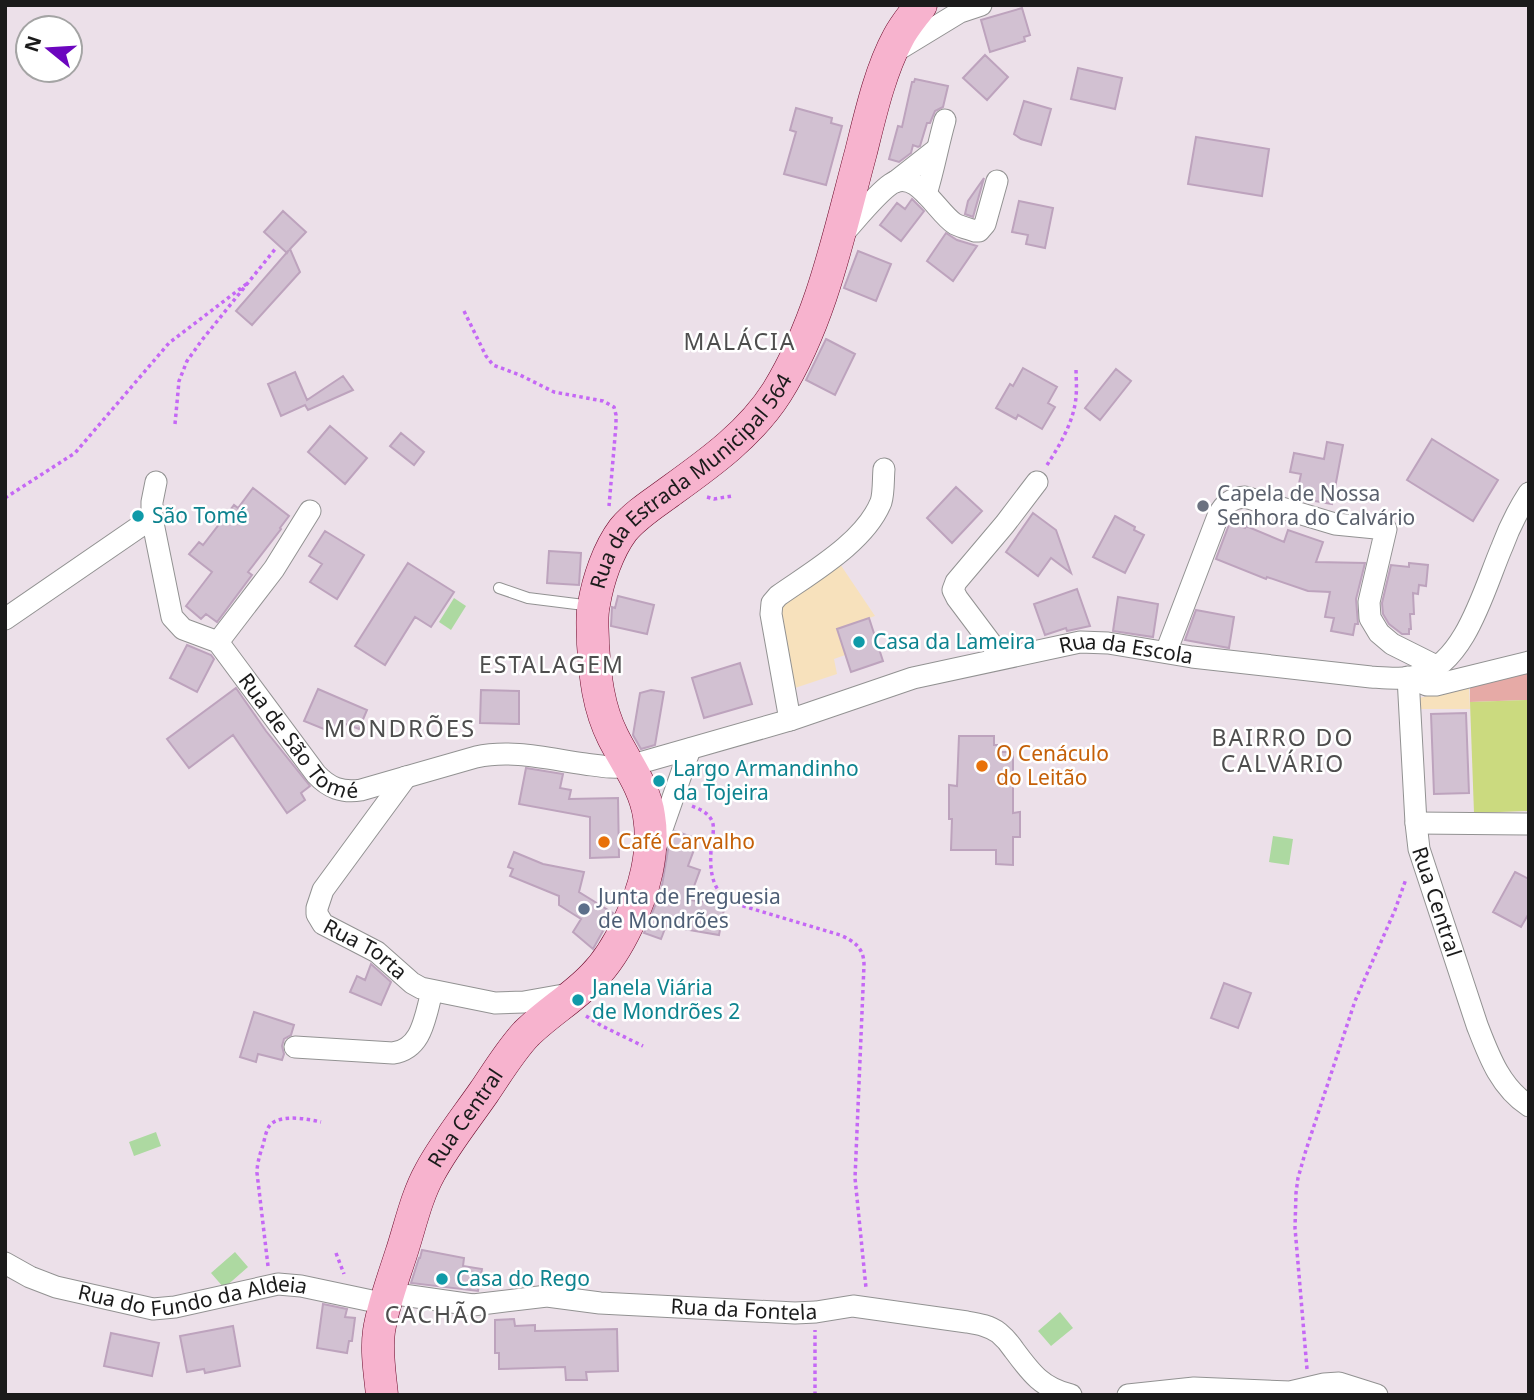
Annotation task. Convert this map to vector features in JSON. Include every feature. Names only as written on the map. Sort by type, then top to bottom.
[{"type":"main road","name":"Rua da Estrada Municipal 564","points":[[629,766],[609,727],[600,699],[594,661],[593,606],[612,550],[633,520],[733,443],[773,398],[785,377],[809,329],[824,288],[873,106],[891,54],[899,35],[921,5]]},
{"type":"main road","points":[[629,766],[649,812],[649,856],[642,888]]},
{"type":"main road","name":"Rua Central","points":[[382,1395],[378,1341],[387,1299],[418,1200],[432,1167],[514,1049],[533,1028],[593,978],[615,949],[633,915],[642,888]]},
{"type":"street","points":[[891,54],[960,12],[981,5]]},
{"type":"street","points":[[926,194],[946,120]]},
{"type":"street","points":[[837,240],[884,190],[937,149]]},
{"type":"street","points":[[895,181],[910,182],[926,194],[954,223],[974,231],[979,231],[985,224],[997,181]]},
{"type":"street","points":[[790,720],[771,614],[772,603],[859,533],[880,504],[884,469]]},
{"type":"street","points":[[156,482],[152,518],[172,617],[183,629],[218,642],[274,569],[310,511]]},
{"type":"street","points":[[1002,658],[954,594],[954,586],[1037,482]]},
{"type":"street","points":[[1408,677],[1438,667],[1455,651],[1468,630],[1506,536],[1529,493]]},
{"type":"street","points":[[1166,652],[1221,510],[1228,502],[1245,497],[1335,524],[1386,529],[1369,603],[1370,618],[1379,633],[1392,644],[1438,667]]},
{"type":"street","points":[[5,619],[152,518]]},
{"type":"street","name":"Rua de São Tomé","points":[[218,642],[307,763],[326,784],[339,790],[353,792],[485,755],[503,753],[611,767],[629,766]]},
{"type":"street","name":"Rua da Escola","points":[[690,749],[790,720],[913,678],[1070,644],[1108,643],[1371,677],[1408,677]]},
{"type":"street","points":[[1408,677],[1432,685],[1529,662]]},
{"type":"street","name":"Rua Central","points":[[1408,677],[1419,849],[1482,1039],[1506,1085],[1517,1098],[1529,1106]]},
{"type":"street","points":[[629,766],[690,749]]},
{"type":"street","points":[[642,888],[690,749]]},
{"type":"street","name":"Rua Torta","points":[[407,777],[323,890],[317,914],[323,924],[377,952],[412,983],[432,992],[495,1003],[569,998]]},
{"type":"street","points":[[1416,823],[1529,824]]},
{"type":"street","points":[[295,1047],[393,1053],[406,1050],[419,1035],[432,992]]},
{"type":"street","name":"Rua do Fundo da Aldeia","points":[[5,1264],[56,1287],[153,1309],[175,1307],[285,1284],[387,1299]]},
{"type":"street","name":"Rua da Fontela","points":[[387,1299],[473,1306],[547,1296],[600,1303],[782,1312],[816,1312],[844,1306],[868,1308],[983,1325],[1001,1335],[1039,1381],[1071,1395]]},
{"type":"street","points":[[1128,1395],[1194,1388],[1290,1392],[1339,1383],[1377,1395]]},
{"type":"lane","points":[[499,588],[528,598],[593,606]]},
{"type":"path","points":[[174,424],[178,389],[187,361],[276,248]]},
{"type":"path","points":[[5,498],[75,453],[169,343],[249,282]]},
{"type":"path","points":[[464,311],[493,365],[554,392],[603,401],[614,407],[616,425],[609,508],[612,550]]},
{"type":"path","points":[[1037,482],[1062,439],[1074,409],[1076,368]]},
{"type":"path","points":[[672,800],[700,809],[711,818],[711,873],[716,888],[724,898],[839,935],[855,943],[863,953],[855,1178],[868,1308]]},
{"type":"path","points":[[1309,1389],[1295,1228],[1298,1178],[1355,1001],[1395,910],[1408,871]]},
{"type":"path","points":[[569,998],[602,1027],[643,1046]]},
{"type":"path","points":[[271,1285],[257,1173],[263,1144],[269,1127],[278,1120],[297,1118],[321,1122]]},
{"type":"path","points":[[815,1395],[816,1312]]},
{"type":"shaded area","points":[[838,561],[875,616],[837,629],[845,655],[834,659],[837,674],[792,689],[776,608]]},
{"type":"shaded area","points":[[454,598],[466,606],[451,630],[439,622]]},
{"type":"shaded area","points":[[1521,671],[1529,674],[1529,737],[1527,700],[1470,702],[1470,684]]},
{"type":"shaded area","points":[[1469,686],[1470,709],[1416,709],[1415,699]]},
{"type":"shaded area","points":[[1527,700],[1529,811],[1474,813],[1470,702]]},
{"type":"shaded area","points":[[1273,836],[1293,839],[1289,865],[1269,862]]},
{"type":"shaded area","points":[[156,1132],[161,1146],[134,1156],[129,1142]]},
{"type":"shaded area","points":[[235,1252],[248,1267],[224,1288],[211,1273]]},
{"type":"shaded area","points":[[1060,1312],[1073,1328],[1051,1346],[1038,1331]]},
{"type":"building","points":[[1022,8],[1030,35],[1024,37],[1025,41],[990,52],[981,20]]},
{"type":"building","points":[[985,55],[1008,77],[987,100],[963,78]]},
{"type":"building","points":[[1078,68],[1122,78],[1115,109],[1071,99]]},
{"type":"building","points":[[915,79],[948,86],[943,107],[935,111],[930,123],[927,123],[920,146],[913,145],[911,153],[899,162],[889,159],[898,126],[902,127],[912,82]]},
{"type":"building","points":[[1024,101],[1051,109],[1041,145],[1014,134]]},
{"type":"building","points":[[796,108],[832,118],[831,123],[842,126],[826,185],[784,174],[796,132],[790,130]]},
{"type":"building","points":[[1196,137],[1269,149],[1262,196],[1188,184]]},
{"type":"building","points":[[984,178],[973,217],[965,214],[968,201]]},
{"type":"building","points":[[912,199],[924,211],[901,241],[880,225],[897,203],[905,209]]},
{"type":"building","points":[[1019,201],[1053,208],[1045,248],[1026,244],[1028,235],[1012,232]]},
{"type":"building","points":[[283,211],[306,232],[290,249],[300,272],[252,325],[236,311],[287,253],[264,232]]},
{"type":"building","points":[[946,233],[957,240],[977,246],[953,281],[927,261]]},
{"type":"building","points":[[858,251],[891,264],[876,301],[844,288]]},
{"type":"building","points":[[826,339],[855,354],[835,395],[806,380]]},
{"type":"building","points":[[1023,368],[1057,387],[1048,403],[1055,407],[1042,429],[1018,415],[1016,419],[996,408]]},
{"type":"building","points":[[1116,369],[1131,381],[1100,420],[1085,408]]},
{"type":"building","points":[[295,372],[307,400],[343,376],[353,390],[308,410],[305,405],[281,416],[268,384]]},
{"type":"building","points":[[330,426],[367,458],[345,484],[308,452]]},
{"type":"building","points":[[401,433],[424,452],[414,465],[390,446]]},
{"type":"building","points":[[1432,439],[1498,480],[1473,521],[1407,480]]},
{"type":"building","points":[[1327,442],[1343,445],[1332,504],[1309,500],[1310,496],[1297,493],[1301,474],[1290,472],[1294,453],[1324,459]]},
{"type":"building","points":[[956,487],[982,511],[952,543],[927,518]]},
{"type":"building","points":[[253,488],[289,516],[248,572],[252,575],[217,622],[206,614],[201,619],[186,606],[212,572],[189,554],[199,542],[203,545],[234,505],[238,508]]},
{"type":"building","points":[[1033,513],[1056,530],[1071,573],[1051,558],[1038,576],[1006,552]]},
{"type":"building","points":[[1115,516],[1144,535],[1125,573],[1093,557]]},
{"type":"building","points":[[1230,522],[1284,542],[1288,530],[1323,542],[1316,562],[1365,563],[1356,599],[1358,624],[1355,624],[1353,635],[1331,631],[1334,618],[1325,617],[1330,592],[1308,591],[1267,577],[1266,579],[1216,559]]},
{"type":"building","points":[[325,531],[364,555],[337,599],[310,582],[322,564],[309,556]]},
{"type":"building","points":[[549,551],[581,553],[579,585],[547,583]]},
{"type":"building","points":[[408,563],[454,592],[431,627],[415,617],[385,665],[355,646]]},
{"type":"building","points":[[1409,563],[1428,565],[1426,586],[1419,585],[1418,594],[1413,593],[1414,614],[1410,614],[1411,629],[1409,634],[1402,634],[1389,624],[1383,614],[1382,603],[1391,565],[1409,567]]},
{"type":"building","points":[[1077,589],[1090,626],[1067,631],[1066,628],[1045,635],[1034,604]]},
{"type":"building","points":[[618,596],[654,605],[647,634],[611,626],[612,607],[615,608]]},
{"type":"building","points":[[1118,597],[1158,604],[1153,637],[1113,631]]},
{"type":"building","points":[[1196,610],[1234,617],[1229,648],[1185,640]]},
{"type":"building","name":"Casa da Lameira","points":[[869,618],[883,661],[851,672],[837,629]]},
{"type":"building","points":[[187,645],[211,655],[214,659],[197,692],[170,678]]},
{"type":"building","points":[[740,663],[752,704],[704,718],[692,678]]},
{"type":"building","points":[[236,688],[310,786],[301,793],[305,800],[287,813],[233,735],[189,768],[167,739]]},
{"type":"building","points":[[318,689],[367,710],[359,729],[346,724],[341,736],[304,721]]},
{"type":"building","points":[[481,690],[519,691],[519,724],[480,723]]},
{"type":"building","points":[[651,690],[664,692],[655,745],[641,749],[633,735],[640,693]]},
{"type":"building","points":[[1466,713],[1469,793],[1434,794],[1431,714]]},
{"type":"building","points":[[959,736],[994,736],[997,752],[1013,752],[1013,813],[1020,812],[1020,837],[1013,837],[1013,865],[996,864],[996,850],[951,850],[949,785],[957,786]]},
{"type":"building","points":[[526,768],[563,774],[560,788],[571,790],[569,799],[618,798],[619,857],[590,858],[590,817],[519,804]]},
{"type":"building","points":[[675,831],[698,839],[688,866],[700,870],[689,900],[725,904],[719,935],[666,926],[661,939],[644,933],[661,891],[668,850]]},
{"type":"building","points":[[514,852],[543,864],[584,872],[579,892],[613,913],[593,949],[573,932],[581,919],[559,905],[559,896],[510,876],[513,869],[508,867]]},
{"type":"building","points":[[1515,872],[1529,879],[1529,913],[1521,927],[1493,912]]},
{"type":"building","points":[[371,964],[391,982],[381,1005],[350,992],[357,976],[365,980]]},
{"type":"building","points":[[1224,983],[1251,993],[1238,1028],[1211,1018]]},
{"type":"building","points":[[254,1012],[294,1025],[291,1035],[284,1039],[282,1060],[258,1054],[256,1062],[240,1057]]},
{"type":"building","name":"Casa do Rego","points":[[422,1250],[464,1258],[463,1266],[482,1269],[478,1291],[411,1283]]},
{"type":"building","points":[[323,1304],[347,1309],[345,1317],[355,1318],[352,1341],[349,1341],[347,1353],[317,1348]]},
{"type":"building","points":[[514,1319],[515,1326],[535,1325],[535,1331],[617,1329],[618,1371],[586,1372],[587,1380],[566,1380],[565,1367],[499,1369],[499,1353],[495,1353],[495,1320]]},
{"type":"building","points":[[233,1326],[240,1366],[205,1373],[204,1369],[187,1372],[180,1336]]},
{"type":"building","points":[[111,1333],[159,1343],[152,1376],[104,1366]]},
{"type":"place","name":"Capela de Nossa Senhora do Calvário","points":[[1203,506]]},
{"type":"place","name":"São Tomé","points":[[138,516]]},
{"type":"place","name":"Casa da Lameira","points":[[859,642]]},
{"type":"place","name":"O Cenáculo do Leitão","points":[[982,766]]},
{"type":"place","name":"Largo Armandinho da Tojeira","points":[[659,781]]},
{"type":"place","name":"Café Carvalho","points":[[604,842]]},
{"type":"place","name":"Junta de Freguesia de Mondrões","points":[[584,909]]},
{"type":"place","name":"Janela Viária de Mondrões 2","points":[[578,1000]]},
{"type":"place","name":"Casa do Rego","points":[[442,1279]]},
{"type":"district","name":"MALÁCIA","points":[[740,342]]},
{"type":"district","name":"ESTALAGEM","points":[[552,665]]},
{"type":"district","name":"MONDRÕES","points":[[400,729]]},
{"type":"district","name":"BAIRRO DO CALVÁRIO","points":[[1283,751]]},
{"type":"district","name":"CACHÃO","points":[[437,1315]]}]
